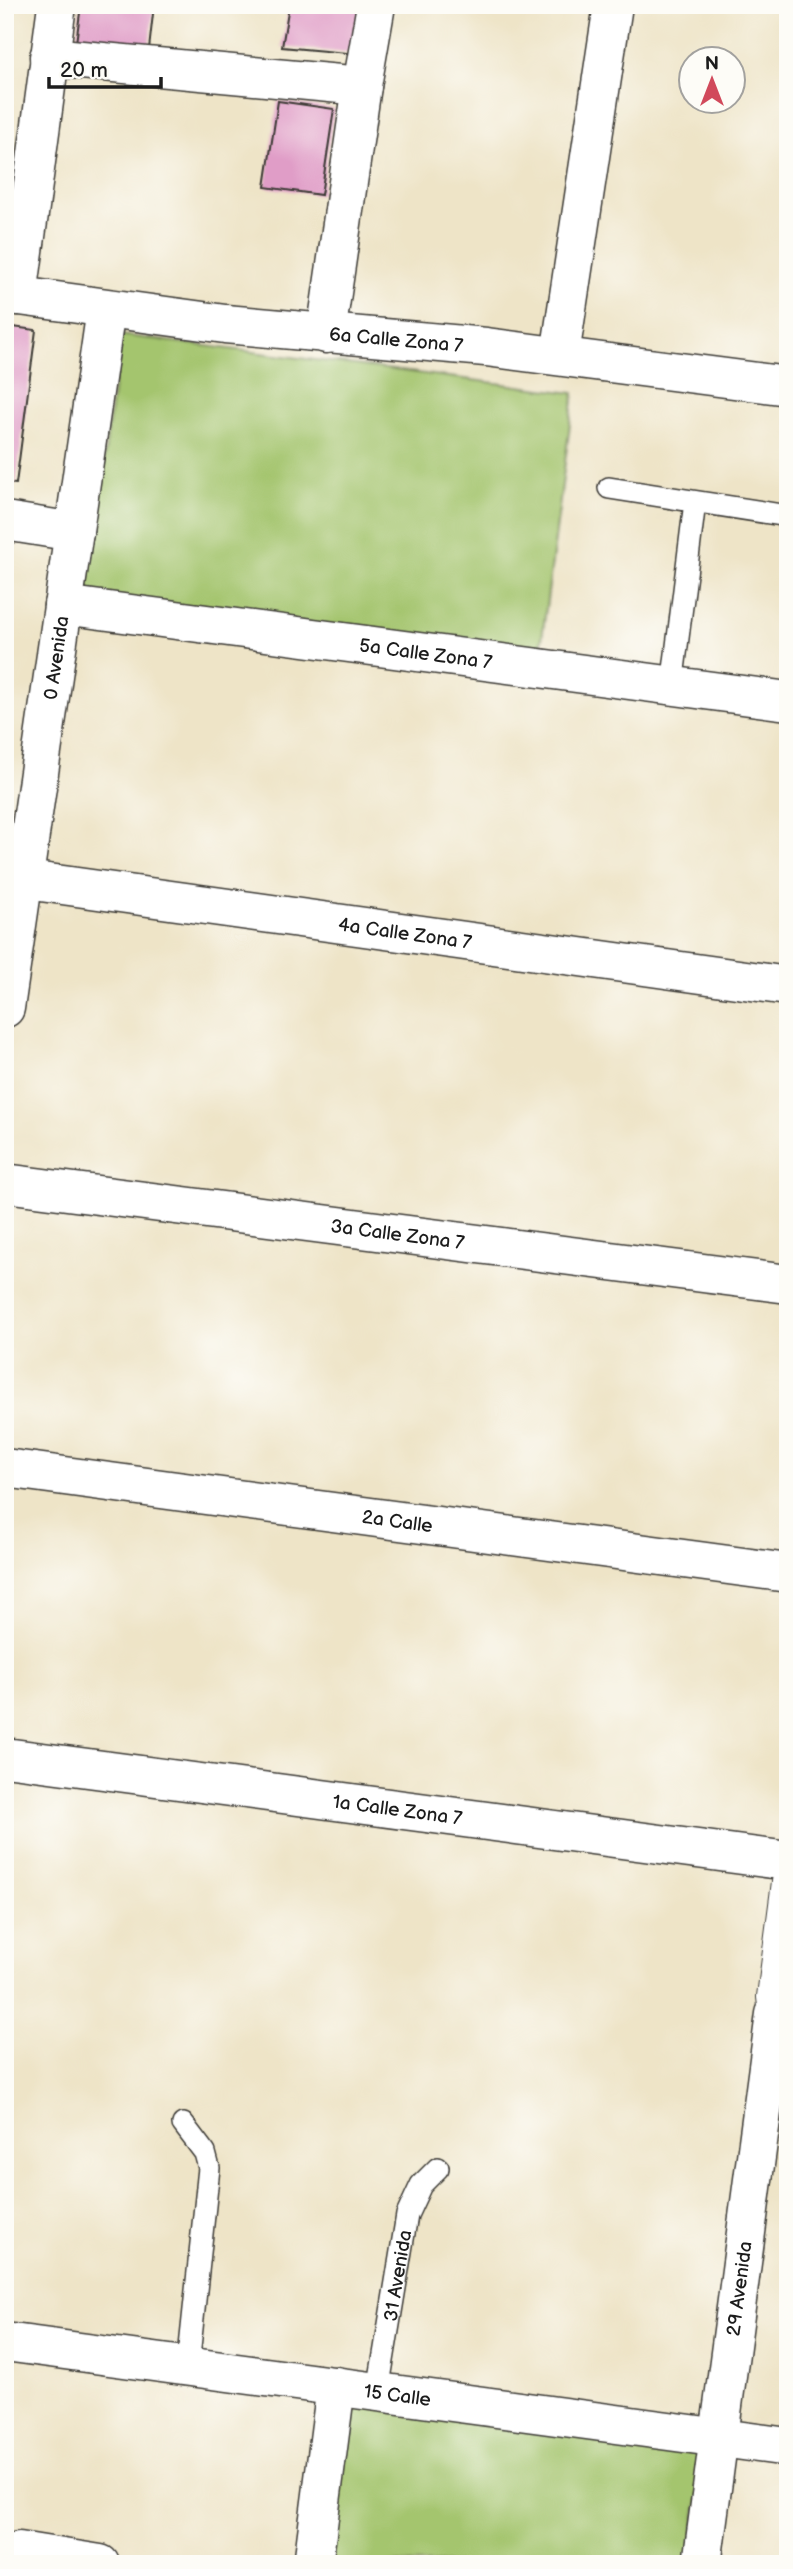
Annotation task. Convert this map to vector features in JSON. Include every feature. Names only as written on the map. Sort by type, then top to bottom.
[{"type":"street","points":[[12,295],[57,5]]},
{"type":"street","points":[[326,334],[376,5]]},
{"type":"street","points":[[560,355],[613,5]]},
{"type":"street","points":[[49,57],[362,86]]},
{"type":"street","name":"6a Calle Zona 7","points":[[12,295],[106,309],[326,334],[560,355],[788,386]]},
{"type":"street","name":"0 Avenida","points":[[5,1008],[14,878],[63,605],[106,309]]},
{"type":"street","points":[[5,521],[74,532]]},
{"type":"street","name":"5a Calle Zona 7","points":[[63,605],[788,701]]},
{"type":"street","name":"4a Calle Zona 7","points":[[14,878],[788,986]]},
{"type":"street","name":"3a Calle Zona 7","points":[[5,1183],[788,1284]]},
{"type":"street","name":"2a Calle","points":[[5,1468],[788,1573]]},
{"type":"street","name":"1a Calle Zona 7","points":[[5,1757],[788,1861]]},
{"type":"street","points":[[775,2014],[773,1997],[788,1882]]},
{"type":"street","name":"29 Avenida","points":[[702,2564],[775,2014]]},
{"type":"street","name":"15 Calle","points":[[5,2342],[788,2447]]},
{"type":"street","points":[[313,2564],[337,2386]]},
{"type":"street","points":[[18,2557],[100,2563]]},
{"type":"lane","points":[[609,488],[788,516]]},
{"type":"lane","points":[[672,686],[695,502]]},
{"type":"lane","points":[[183,2124],[205,2153],[209,2168],[188,2366]]},
{"type":"lane","name":"31 Avenida","points":[[378,2391],[411,2200],[438,2168]]},
{"type":"green space","points":[[120,335],[574,393],[540,654],[87,595]]},
{"type":"green space","points":[[349,2398],[706,2449],[689,2564],[325,2564]]},
{"type":"building","points":[[81,5],[154,5],[149,49],[76,43]]},
{"type":"building","points":[[289,5],[364,5],[358,54],[282,47]]},
{"type":"building","points":[[278,101],[334,109],[321,195],[265,187]]},
{"type":"building","points":[[5,326],[36,330],[16,484],[5,483]]}]
